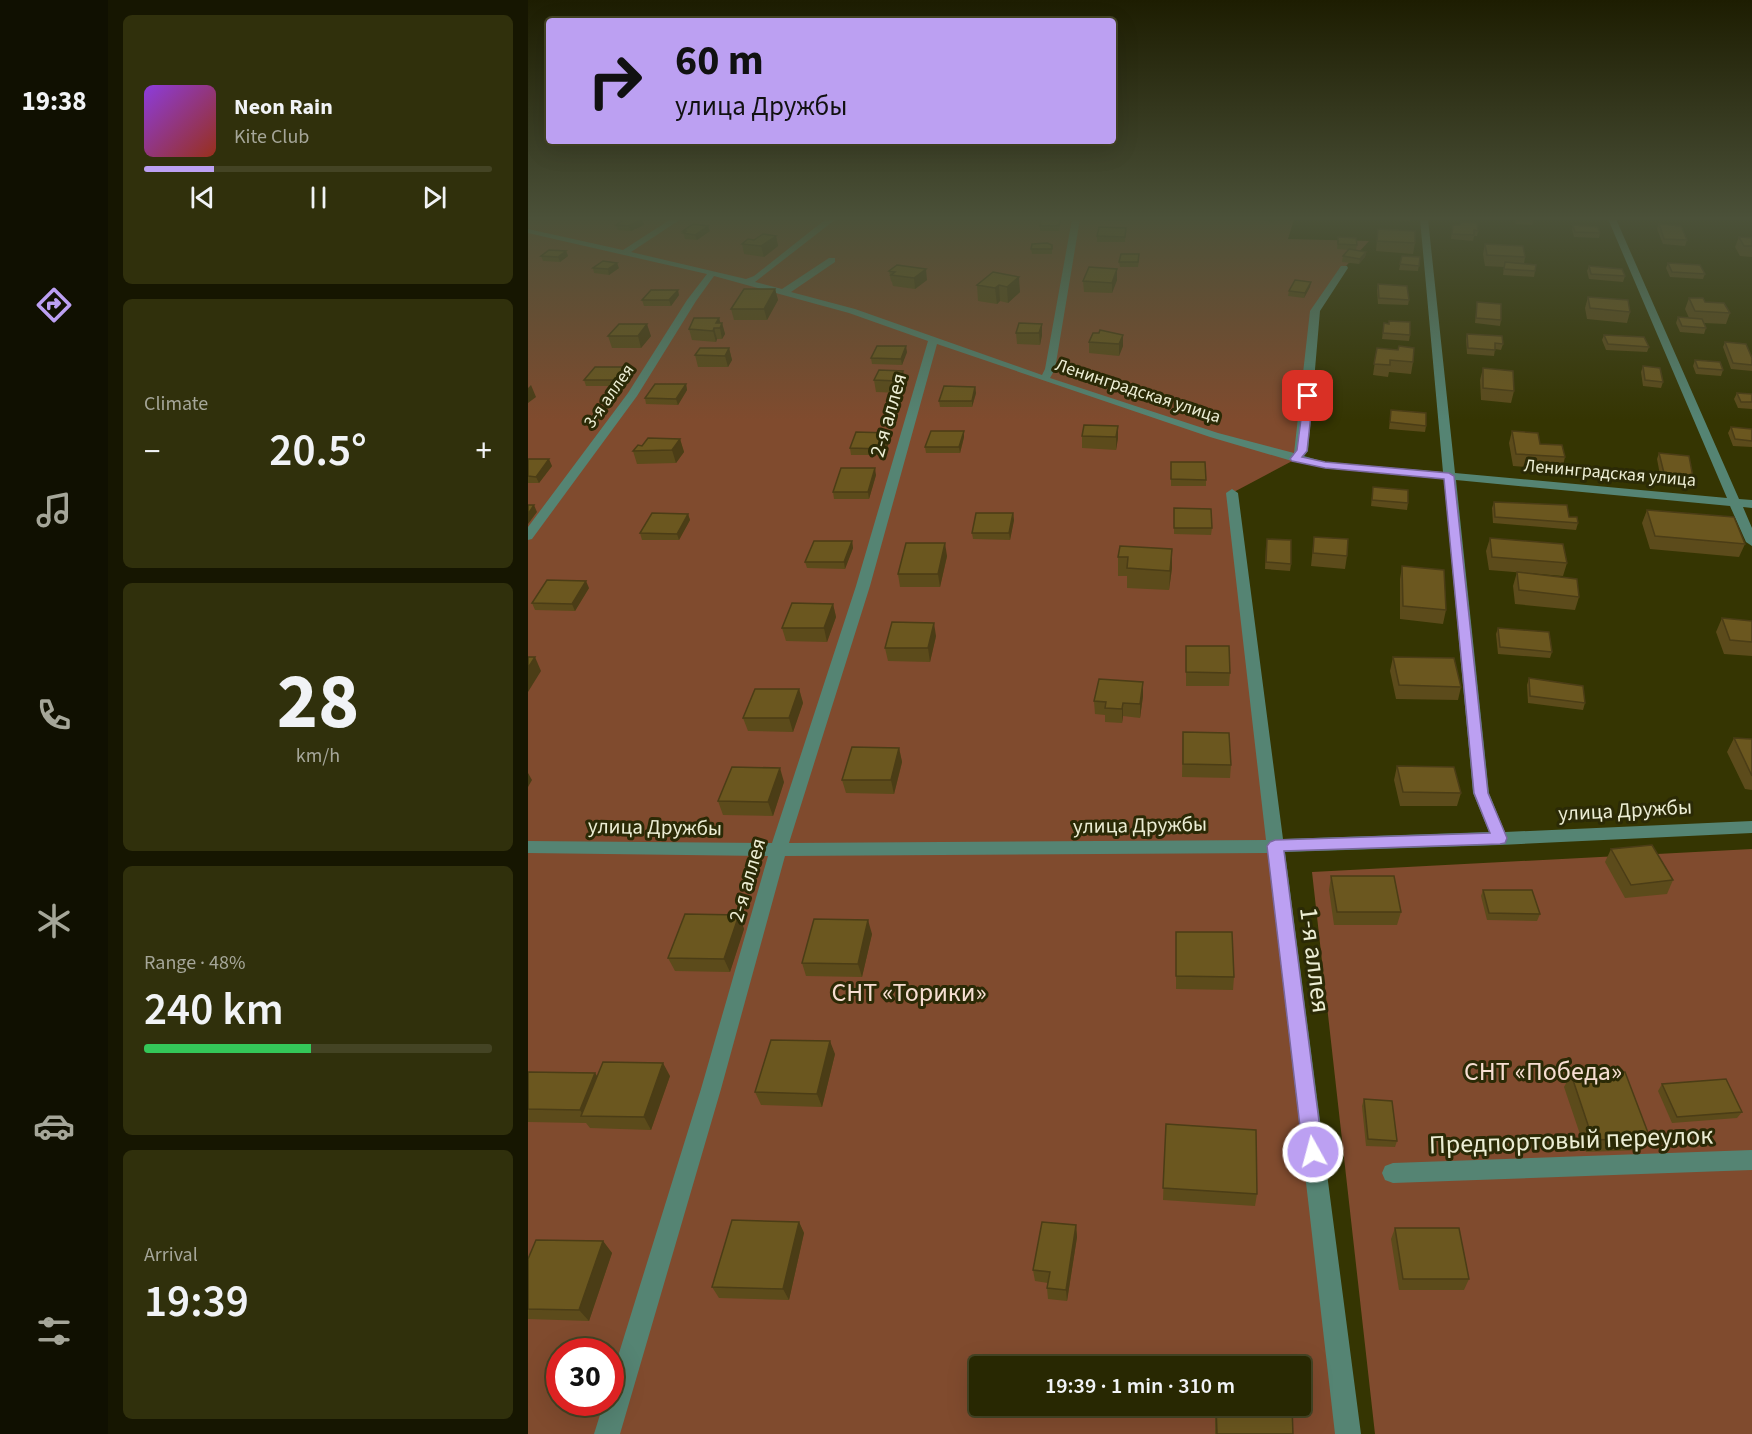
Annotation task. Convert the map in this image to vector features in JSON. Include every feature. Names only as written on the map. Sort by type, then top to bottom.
[{"type":"street","name":"3-я аллея","points":[[528,536],[633,394],[702,286]]},
{"type":"street","name":"Ленинградская улица","points":[[760,286],[852,311],[1044,379],[1214,435],[1296,459],[1325,465],[1752,504]]},
{"type":"street","points":[[783,293],[794,286]]},
{"type":"street","points":[[1044,379],[1050,369],[1064,286]]},
{"type":"street","points":[[1296,459],[1302,451],[1316,311],[1332,286]]},
{"type":"street","points":[[1431,286],[1481,793],[1500,838]]},
{"type":"street","points":[[1641,286],[1752,542]]},
{"type":"street","name":"2-я аллея","points":[[607,1434],[711,1089],[778,851],[863,586],[933,340]]},
{"type":"street","name":"1-я аллея","points":[[1232,493],[1348,1434]]},
{"type":"street","name":"улица Дружбы","points":[[528,847],[778,851],[1275,846],[1752,827]]},
{"type":"street","name":"Предпортовый переулок","points":[[1393,1173],[1752,1160]]},
{"type":"green space","name":"СНТ «Торики»","points":[[528,286],[1332,286],[1315,311],[1296,459],[1232,493],[1348,1434],[528,1434]]},
{"type":"green space","name":"СНТ «Победа»","points":[[1752,849],[1752,1434],[1375,1434],[1312,872]]},
{"type":"building","points":[[1292,286],[1309,286],[1305,293],[1289,291]]},
{"type":"building","points":[[1378,286],[1407,286],[1409,300],[1379,298]]},
{"type":"building","points":[[744,289],[775,289],[764,309],[731,309]]},
{"type":"building","points":[[651,290],[678,290],[669,300],[642,300]]},
{"type":"building","points":[[1588,297],[1628,300],[1630,312],[1590,308]]},
{"type":"building","points":[[1689,298],[1703,298],[1705,302],[1724,303],[1730,313],[1695,311]]},
{"type":"building","points":[[1477,302],[1501,304],[1501,320],[1476,318]]},
{"type":"building","points":[[1678,317],[1702,319],[1706,328],[1682,326]]},
{"type":"building","points":[[694,318],[719,318],[716,323],[722,323],[720,328],[714,328],[713,331],[689,329]]},
{"type":"building","points":[[1389,321],[1410,322],[1410,335],[1383,333],[1384,323],[1389,324]]},
{"type":"building","points":[[1019,323],[1042,324],[1039,333],[1016,333]]},
{"type":"building","points":[[619,324],[647,324],[638,336],[608,336]]},
{"type":"building","points":[[1100,330],[1123,335],[1119,344],[1089,342],[1093,333],[1099,333]]},
{"type":"building","points":[[1467,334],[1502,336],[1503,344],[1495,343],[1495,350],[1468,348]]},
{"type":"building","points":[[1604,335],[1644,337],[1649,347],[1608,344]]},
{"type":"building","points":[[1725,342],[1746,344],[1752,358],[1752,365],[1733,363]]},
{"type":"building","points":[[877,346],[906,346],[901,359],[871,358]]},
{"type":"building","points":[[1399,346],[1414,348],[1413,362],[1390,360],[1390,365],[1374,364],[1377,348],[1398,350]]},
{"type":"building","points":[[700,348],[729,348],[725,356],[695,355]]},
{"type":"building","points":[[1695,360],[1720,362],[1723,370],[1698,368]]},
{"type":"building","points":[[1643,366],[1660,368],[1663,382],[1645,380]]},
{"type":"building","points":[[595,367],[625,367],[614,380],[584,380]]},
{"type":"building","points":[[1483,368],[1513,371],[1514,391],[1483,388]]},
{"type":"building","points":[[879,370],[903,371],[898,381],[874,380]]},
{"type":"building","points":[[655,384],[686,384],[676,399],[645,398]]},
{"type":"building","points":[[944,386],[975,387],[972,401],[939,401]]},
{"type":"building","points":[[1737,393],[1752,394],[1752,402],[1741,402]]},
{"type":"building","points":[[1391,410],[1426,413],[1426,426],[1390,422]]},
{"type":"building","points":[[1084,425],[1118,426],[1116,437],[1082,436]]},
{"type":"building","points":[[1731,427],[1752,429],[1752,441],[1735,439]]},
{"type":"building","points":[[931,431],[964,431],[959,447],[925,447]]},
{"type":"building","points":[[1512,431],[1538,433],[1540,444],[1562,445],[1565,457],[1516,454]]},
{"type":"building","points":[[856,432],[889,433],[883,449],[850,448]]},
{"type":"building","points":[[648,438],[680,439],[672,450],[633,451],[638,445],[642,446]]},
{"type":"building","points":[[1659,453],[1689,456],[1693,477],[1664,473]]},
{"type":"building","points":[[528,459],[549,459],[536,477],[528,476]]},
{"type":"building","points":[[1171,462],[1205,462],[1206,480],[1171,479]]},
{"type":"building","points":[[841,468],[875,468],[868,492],[833,492]]},
{"type":"building","points":[[1373,487],[1408,490],[1408,503],[1372,500]]},
{"type":"building","points":[[1494,502],[1567,505],[1569,517],[1577,517],[1578,523],[1495,517]]},
{"type":"building","points":[[528,505],[534,505],[528,514]]},
{"type":"building","points":[[1174,508],[1211,509],[1212,528],[1174,528]]},
{"type":"building","points":[[1647,510],[1734,517],[1745,544],[1655,536]]},
{"type":"building","points":[[652,513],[688,514],[677,534],[640,533]]},
{"type":"building","points":[[976,513],[1013,513],[1009,533],[972,533]]},
{"type":"building","points":[[1314,537],[1348,539],[1347,556],[1313,553]]},
{"type":"building","points":[[1490,538],[1563,544],[1567,563],[1492,557]]},
{"type":"building","points":[[1267,539],[1291,540],[1291,564],[1266,562]]},
{"type":"building","points":[[814,541],[852,541],[844,562],[805,562]]},
{"type":"building","points":[[906,543],[945,543],[938,574],[898,574]]},
{"type":"building","points":[[1120,546],[1172,549],[1170,571],[1127,568],[1128,557],[1118,557]]},
{"type":"building","points":[[1402,566],[1444,570],[1446,610],[1403,606]]},
{"type":"building","points":[[1517,572],[1577,579],[1579,597],[1519,590]]},
{"type":"building","points":[[547,580],[586,581],[572,604],[532,603]]},
{"type":"building","points":[[792,603],[833,604],[824,628],[782,628]]},
{"type":"building","points":[[1722,618],[1752,621],[1752,642],[1730,640]]},
{"type":"building","points":[[892,622],[934,623],[928,648],[885,648]]},
{"type":"building","points":[[1498,628],[1549,632],[1552,652],[1500,647]]},
{"type":"building","points":[[1186,646],[1229,646],[1230,673],[1186,672]]},
{"type":"building","points":[[528,657],[535,657],[528,668]]},
{"type":"building","points":[[1393,657],[1454,658],[1461,687],[1399,685]]},
{"type":"building","points":[[1529,678],[1583,686],[1585,703],[1530,696]]},
{"type":"building","points":[[1099,679],[1143,682],[1140,704],[1123,703],[1122,709],[1105,708],[1106,702],[1094,701]]},
{"type":"building","points":[[755,689],[799,689],[789,718],[743,718]]},
{"type":"building","points":[[1183,732],[1229,733],[1231,765],[1183,764]]},
{"type":"building","points":[[1734,738],[1752,739],[1752,776]]},
{"type":"building","points":[[852,747],[899,748],[891,780],[842,780]]},
{"type":"building","points":[[1397,766],[1454,767],[1461,793],[1403,792]]},
{"type":"building","points":[[732,767],[780,768],[768,802],[718,801]]},
{"type":"building","points":[[1652,845],[1673,880],[1631,885],[1611,849]]},
{"type":"building","points":[[1331,876],[1394,876],[1401,912],[1337,912]]},
{"type":"building","points":[[1483,890],[1532,890],[1540,914],[1489,913]]},
{"type":"building","points":[[685,914],[739,915],[724,959],[668,958]]},
{"type":"building","points":[[814,919],[868,920],[858,964],[802,963]]},
{"type":"building","points":[[1176,932],[1232,932],[1234,977],[1176,976]]},
{"type":"building","points":[[771,1040],[830,1041],[817,1094],[755,1092]]},
{"type":"building","points":[[603,1062],[663,1063],[644,1117],[581,1116]]},
{"type":"building","points":[[528,1072],[595,1073],[580,1110],[528,1109]]},
{"type":"building","points":[[1625,1072],[1650,1138],[1593,1140],[1571,1074]]},
{"type":"building","points":[[1726,1079],[1742,1112],[1677,1117],[1662,1084]]},
{"type":"building","points":[[1364,1099],[1392,1101],[1397,1141],[1368,1139]]},
{"type":"building","points":[[1166,1124],[1256,1130],[1257,1194],[1163,1188]]},
{"type":"building","points":[[732,1220],[799,1222],[783,1289],[712,1287]]},
{"type":"building","points":[[1042,1222],[1076,1225],[1066,1290],[1047,1288],[1050,1272],[1033,1270]]},
{"type":"building","points":[[1395,1228],[1459,1228],[1469,1279],[1403,1279]]},
{"type":"building","points":[[536,1240],[603,1241],[579,1310],[528,1309],[528,1259]]},
{"type":"building","points":[[1216,1416],[1292,1416],[1293,1434],[1217,1434]]},
{"type":"route","points":[[1308,396],[1302,451],[1296,459],[1325,465],[1449,476],[1481,793],[1500,838],[1275,846],[1313,1152]]}]
